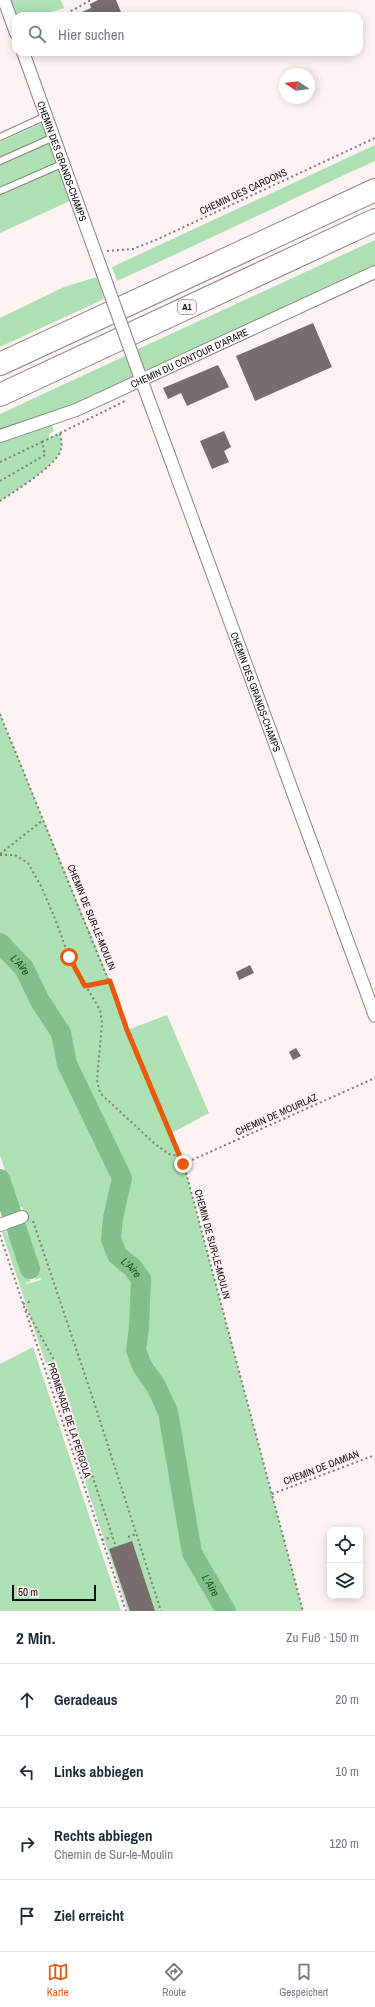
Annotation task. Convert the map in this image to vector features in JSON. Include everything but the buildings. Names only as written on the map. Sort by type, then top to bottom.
[{"type":"highway","points":[[0,364],[375,190]]},
{"type":"highway","name":"A1","points":[[0,395],[375,220]]},
{"type":"street","points":[[4,0],[12,22]]},
{"type":"street","name":"CHEMIN DES GRANDS-CHAMPS","points":[[24,56],[137,368],[375,1016]]},
{"type":"street","name":"CHEMIN DU CONTOUR D'ARARE","points":[[0,436],[144,386],[375,272]]},
{"type":"street","points":[[1,1227],[22,1216]]},
{"type":"lane","points":[[0,137],[46,116]]},
{"type":"lane","points":[[0,161],[54,137]]},
{"type":"lane","points":[[0,191],[64,163]]},
{"type":"path","points":[[69,12],[90,0]]},
{"type":"path","name":"CHEMIN DES CARDONS","points":[[116,250],[133,249],[158,239],[375,138]]},
{"type":"path","points":[[0,462],[60,433],[144,386]]},
{"type":"path","points":[[0,501],[54,461],[61,447],[60,433]]},
{"type":"path","points":[[0,481],[45,455],[42,442]]},
{"type":"path","name":"CHEMIN DE SUR-LE-MOULIN","points":[[0,714],[110,981],[127,1030],[183,1164],[303,1611]]},
{"type":"path","points":[[0,854],[44,820]]},
{"type":"path","points":[[0,854],[15,855],[28,863],[41,886],[69,957],[102,1016],[97,1080],[100,1093],[155,1144],[169,1154],[179,1156]]},
{"type":"path","points":[[85,986],[110,981]]},
{"type":"path","name":"CHEMIN DE MOURLAZ","points":[[183,1164],[375,1078]]},
{"type":"path","points":[[22,1216],[30,1213],[93,1399],[161,1611]]},
{"type":"path","name":"PROMENADE DE LA PERGOLA","points":[[1,1227],[23,1304],[126,1611]]},
{"type":"path","points":[[32,1301],[23,1304],[53,1358],[116,1547]]},
{"type":"path","name":"CHEMIN DE DAMIAN","points":[[272,1494],[375,1455]]},
{"type":"path","points":[[128,1537],[136,1534]]},
{"type":"path","points":[[102,1540],[112,1536]]},
{"type":"green space","points":[[7,0],[61,0],[64,8],[51,12],[14,12]]},
{"type":"green space","points":[[44,122],[72,200],[0,233],[0,142]]},
{"type":"green space","points":[[375,145],[375,161],[117,281],[112,267]]},
{"type":"green space","points":[[375,240],[375,268],[145,372],[136,350]]},
{"type":"green space","points":[[97,277],[104,299],[0,347],[0,318],[64,287]]},
{"type":"green space","points":[[125,356],[132,373],[132,380],[89,399],[0,432],[0,414]]},
{"type":"green space","points":[[50,419],[54,431],[49,434],[49,438],[60,433],[62,442],[57,458],[43,471],[15,492],[0,501],[0,436]]},
{"type":"green space","points":[[0,714],[110,981],[127,1030],[167,1015],[209,1113],[170,1134],[185,1169],[303,1611],[128,1611],[2,1232],[6,1231],[8,1237],[12,1236],[24,1274],[31,1281],[26,1284],[41,1280],[40,1278],[35,1280],[36,1270],[23,1232],[27,1231],[25,1224],[27,1223],[22,1207],[17,1208],[0,1155]]},
{"type":"green space","points":[[33,1347],[121,1611],[0,1611],[0,1364]]},
{"type":"waterway","name":"L'Aire","points":[[0,943],[24,968],[40,1001],[61,1033],[67,1064],[122,1178],[113,1218],[111,1239],[117,1255],[133,1268],[141,1279],[139,1327],[136,1350],[142,1366],[156,1386],[168,1412],[192,1553],[226,1611]]},
{"type":"waterway","points":[[0,1179],[30,1269]]},
{"type":"route","points":[[69,957],[85,986],[110,981],[127,1030],[183,1164]]}]
